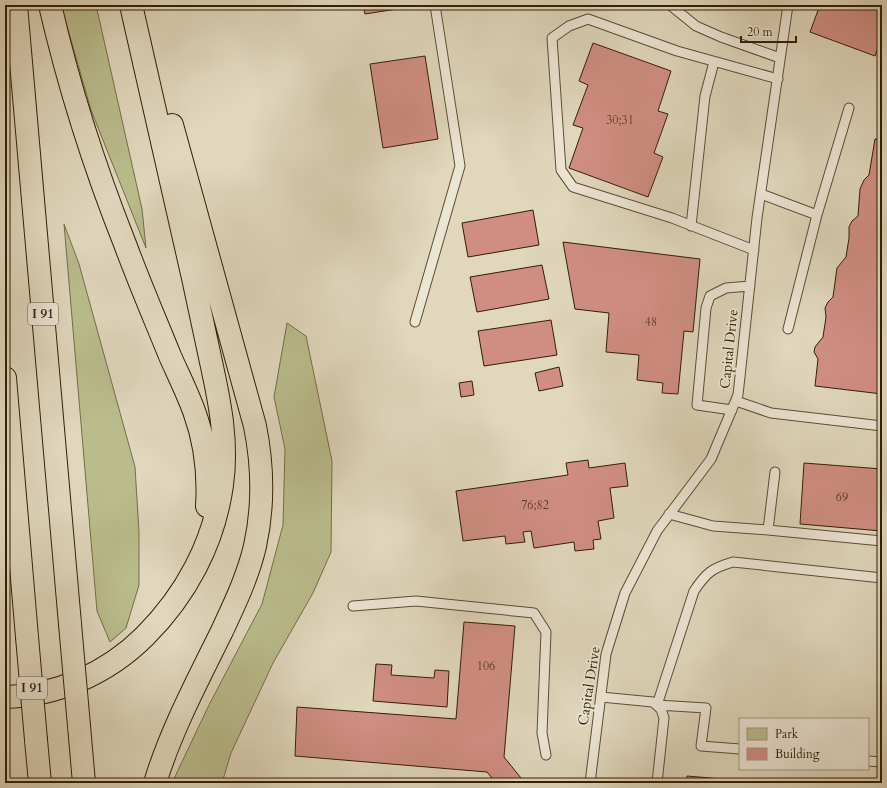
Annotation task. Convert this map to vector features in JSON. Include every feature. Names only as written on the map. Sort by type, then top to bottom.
[{"type":"highway","name":"I 91","points":[[16,5],[84,783]]},
{"type":"highway","points":[[5,697],[25,696],[54,690],[84,679],[128,651],[156,625],[167,612],[187,578],[195,559],[205,524],[207,505],[208,487],[205,456],[202,439],[194,412],[140,282],[96,167],[66,68],[50,5]]},
{"type":"highway","points":[[131,5],[220,402],[224,435],[224,468],[222,486],[215,517],[207,542],[200,561],[190,579],[156,625]]},
{"type":"highway","points":[[138,5],[173,126],[250,408],[258,443],[262,477],[260,518],[250,563],[233,608],[167,749],[155,783]]},
{"type":"highway","name":"I 91","points":[[5,378],[40,783]]},
{"type":"lane","points":[[415,322],[460,166],[435,5]]},
{"type":"lane","points":[[670,5],[696,26],[720,37],[780,58]]},
{"type":"lane","name":"Capital Drive","points":[[590,783],[606,654],[625,593],[657,531],[712,459],[738,395],[761,194],[788,5]]},
{"type":"lane","points":[[754,250],[672,218],[573,187],[561,170],[552,38],[569,26],[588,19],[677,52],[778,79]]},
{"type":"lane","points":[[691,226],[705,96],[714,62]]},
{"type":"lane","points":[[788,329],[817,215],[849,108]]},
{"type":"lane","points":[[761,194],[817,215]]},
{"type":"lane","points":[[732,410],[697,405],[706,308],[710,296],[726,288],[750,286]]},
{"type":"lane","points":[[736,401],[771,412],[882,426]]},
{"type":"lane","points":[[768,530],[775,472]]},
{"type":"lane","points":[[669,514],[713,526],[882,541]]},
{"type":"lane","points":[[657,705],[694,591],[702,579],[717,567],[733,562],[882,578]]},
{"type":"lane","points":[[352,606],[416,601],[534,613],[546,632],[542,733],[546,755]]},
{"type":"lane","points":[[601,697],[653,702],[661,709],[664,718],[657,783]]},
{"type":"lane","points":[[657,705],[706,708],[701,746],[739,749]]},
{"type":"lane","points":[[869,761],[882,762]]},
{"type":"green space","points":[[61,5],[96,5],[142,209],[146,248],[91,110]]},
{"type":"green space","points":[[64,224],[79,264],[135,467],[139,532],[139,585],[126,628],[110,642],[97,611]]},
{"type":"green space","points":[[287,323],[306,336],[332,461],[331,552],[313,593],[273,663],[231,753],[222,783],[172,783],[209,705],[262,604],[283,525],[285,449],[274,397]]},
{"type":"building","points":[[363,5],[416,5],[416,6],[365,14]]},
{"type":"building","points":[[820,5],[882,5],[882,36],[875,56],[810,32]]},
{"type":"building","points":[[593,43],[671,71],[658,111],[668,114],[654,153],[663,157],[648,197],[569,168],[583,128],[573,125],[588,85],[579,81]]},
{"type":"building","points":[[425,56],[438,139],[383,148],[370,64]]},
{"type":"building","points":[[875,139],[882,140],[882,394],[815,386],[818,359],[814,352],[815,347],[823,337],[826,317],[825,308],[833,297],[837,268],[846,257],[849,227],[852,221],[858,216],[860,189],[864,180],[869,175]]},
{"type":"building","points":[[533,210],[539,245],[468,257],[462,223]]},
{"type":"building","points":[[563,242],[700,259],[693,332],[684,331],[678,394],[662,393],[663,383],[637,380],[639,355],[606,352],[609,313],[575,309]]},
{"type":"building","points":[[542,265],[549,299],[477,312],[470,277]]},
{"type":"building","points":[[551,320],[557,355],[484,366],[478,331]]},
{"type":"building","points":[[559,367],[563,386],[539,391],[535,373]]},
{"type":"building","points":[[472,381],[474,395],[461,397],[459,383]]},
{"type":"building","points":[[588,460],[589,468],[625,463],[628,486],[610,488],[614,518],[598,521],[601,539],[593,540],[594,549],[575,551],[574,542],[534,548],[531,531],[523,532],[525,542],[506,544],[505,536],[463,541],[456,491],[568,475],[566,463]]},
{"type":"building","points":[[804,463],[882,469],[882,531],[800,524]]},
{"type":"building","points":[[464,622],[515,626],[504,757],[521,778],[515,783],[496,783],[487,772],[295,756],[297,707],[456,719]]},
{"type":"building","points":[[376,664],[392,665],[391,675],[434,678],[435,670],[449,671],[447,707],[373,701]]},
{"type":"building","points":[[687,776],[768,783],[687,783]]}]
